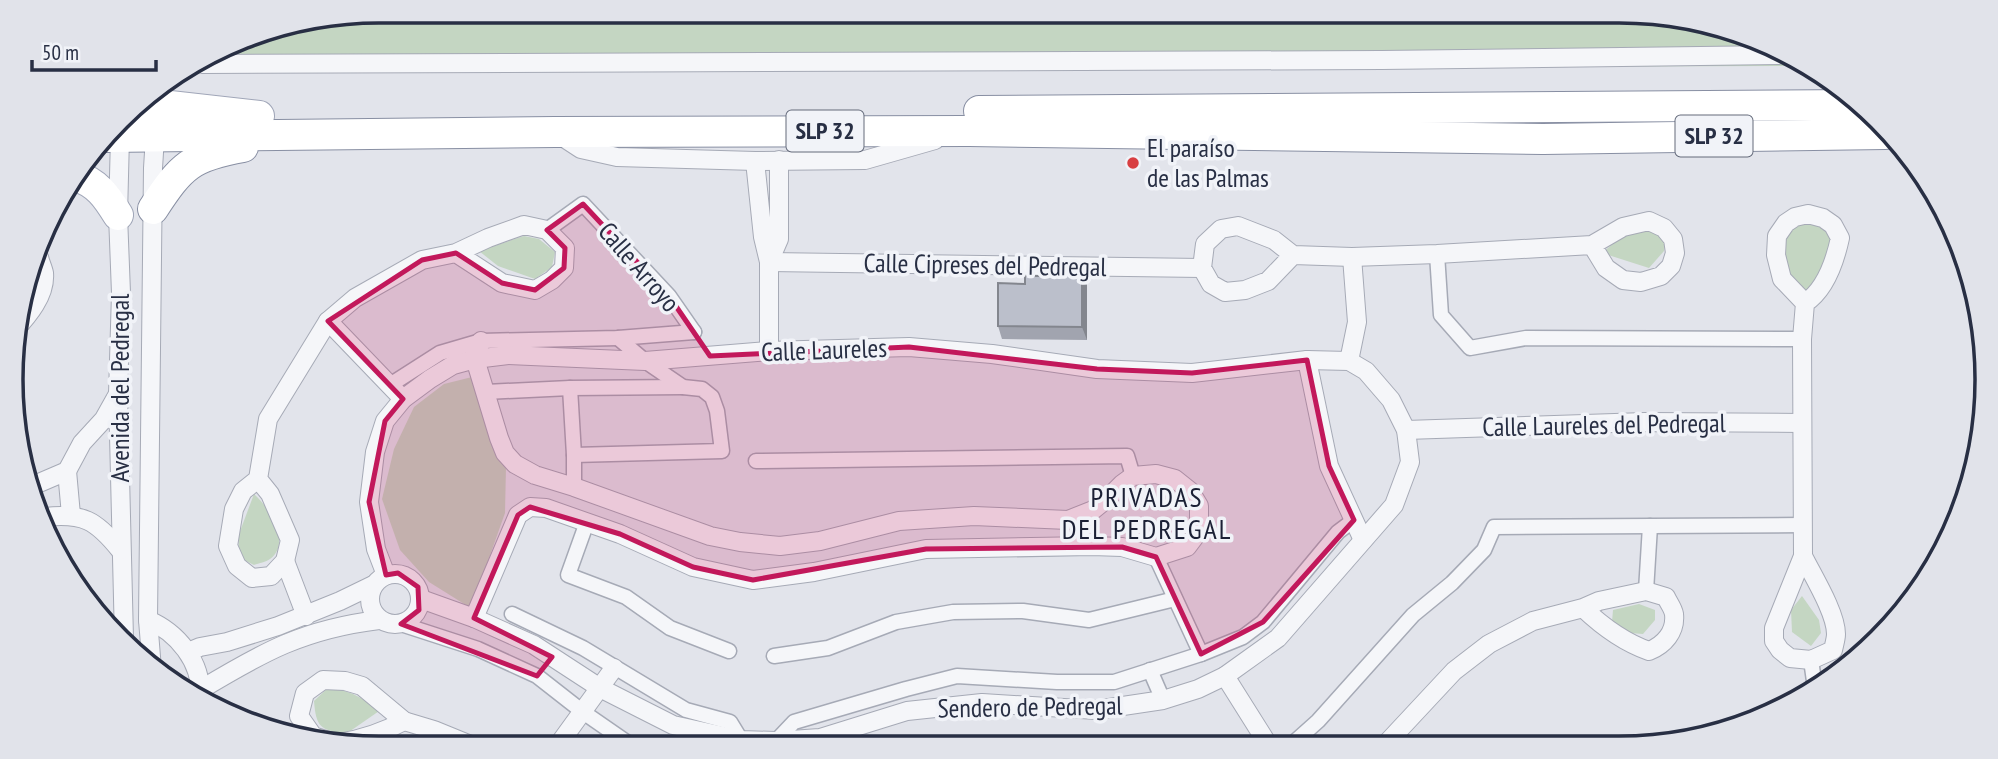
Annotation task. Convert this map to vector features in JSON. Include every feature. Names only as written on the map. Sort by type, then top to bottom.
[{"type":"main road","name":"SLP 32","points":[[125,129],[259,116],[1846,104]]},
{"type":"main road","points":[[152,105],[259,116]]},
{"type":"main road","name":"SLP 32","points":[[123,131],[155,137],[969,131],[1543,139],[1878,134]]},
{"type":"main road","points":[[153,209],[180,171],[207,155],[310,135]]},
{"type":"main road","points":[[84,179],[104,194],[118,215]]},
{"type":"street","points":[[214,64],[1382,60],[1766,55]]},
{"type":"street","points":[[555,132],[581,149],[617,158],[755,161],[865,160],[969,131]]},
{"type":"street","name":"Avenida del Pedregal","points":[[151,654],[148,620],[155,137]]},
{"type":"street","name":"Avenida del Pedregal","points":[[117,138],[121,293],[118,394],[120,550],[124,628]]},
{"type":"street","points":[[769,262],[779,239],[779,160]]},
{"type":"street","points":[[755,161],[763,237],[769,262],[769,351]]},
{"type":"street","name":"Calle Arroyo","points":[[547,230],[583,204],[669,296],[694,332],[618,338]]},
{"type":"street","points":[[1803,556],[1821,591],[1836,633],[1833,650],[1811,660],[1790,658],[1780,650],[1774,641],[1773,628],[1803,556],[1802,339],[1805,303],[1782,279],[1776,256],[1777,236],[1786,223],[1795,217],[1808,214],[1823,218],[1833,225],[1840,238],[1836,256],[1825,279],[1814,298],[1805,303]]},
{"type":"street","points":[[1293,254],[1268,281],[1245,290],[1225,292],[1211,284],[1202,268],[1205,244],[1221,229],[1238,226],[1274,240],[1293,254],[1352,257],[1592,246],[1623,227],[1649,222],[1664,228],[1673,239],[1675,253],[1671,266],[1661,276],[1641,282],[1623,280],[1606,268],[1592,246]]},
{"type":"street","points":[[258,479],[270,494],[290,540],[285,561],[271,576],[252,578],[237,566],[228,547],[234,509],[243,491],[258,479],[268,419],[328,321],[355,298],[422,260],[456,253],[524,225],[547,230],[565,248],[564,268],[552,280],[535,290],[502,283],[456,253]]},
{"type":"street","points":[[1437,254],[1441,315],[1470,348],[1526,338],[1802,339]]},
{"type":"street","points":[[1352,257],[1357,322],[1349,361],[1366,371],[1391,400],[1406,430]]},
{"type":"street","name":"Calle Cipreses del Pedregal","points":[[769,262],[1202,268]]},
{"type":"street","points":[[29,314],[42,292],[44,273],[42,266]]},
{"type":"street","points":[[121,293],[152,293]]},
{"type":"street","points":[[328,321],[403,399]]},
{"type":"street","points":[[390,385],[440,353],[481,341],[618,338],[645,361],[683,387]]},
{"type":"street","points":[[474,618],[518,515],[530,507],[546,508],[620,534],[693,567],[752,580],[814,572],[926,549],[1122,547],[1156,557],[1187,547],[1199,531],[1199,506],[1190,491],[1175,479],[1156,474],[1133,476],[1093,510],[1068,520],[974,516],[899,521],[820,541],[780,545],[740,542],[710,536],[535,475],[515,464],[505,453],[499,438],[475,359],[481,341]]},
{"type":"street","name":"Calle Laureles","points":[[380,580],[369,502],[375,452],[384,421],[403,399],[430,379],[453,365],[475,359],[508,355],[645,361],[769,351],[909,347],[992,354],[1097,369],[1192,373],[1307,360],[1349,361]]},
{"type":"street","points":[[1307,360],[1329,466],[1363,540]]},
{"type":"street","points":[[486,392],[683,387],[702,389],[715,402],[722,451],[574,455]]},
{"type":"street","points":[[570,388],[574,487]]},
{"type":"street","points":[[71,515],[68,471],[82,443],[104,419],[118,394]]},
{"type":"street","name":"Calle Laureles del Pedregal","points":[[1406,430],[1645,422],[1802,423]]},
{"type":"street","name":"Sendero de Pedregal","points":[[826,736],[907,711],[982,703],[1096,710],[1163,700],[1198,689],[1225,676],[1278,638],[1394,505],[1410,462],[1406,430]]},
{"type":"street","points":[[756,461],[1127,456],[1133,476]]},
{"type":"street","points":[[39,483],[68,471]]},
{"type":"street","points":[[50,517],[71,515],[84,519],[110,536],[120,550]]},
{"type":"street","points":[[781,736],[794,722],[957,676],[1057,682],[1114,682],[1201,654],[1243,637],[1263,622],[1338,532],[1354,520]]},
{"type":"street","points":[[587,523],[568,575],[626,597],[670,628],[729,651]]},
{"type":"street","points":[[1301,736],[1318,721],[1413,615],[1452,583],[1484,550],[1494,527],[1802,524]]},
{"type":"street","points":[[1646,591],[1650,526]]},
{"type":"street","points":[[1156,557],[1201,654]]},
{"type":"street","points":[[285,561],[306,616]]},
{"type":"street","points":[[204,690],[259,655],[281,634],[306,616],[380,580],[398,573],[410,578],[418,587],[421,599],[418,610],[411,619],[401,624],[389,625],[379,620],[371,610],[369,597],[380,580]]},
{"type":"street","points":[[1393,736],[1454,671],[1489,644],[1533,621],[1599,601],[1646,591],[1666,597],[1674,613],[1672,631],[1662,645],[1649,651],[1621,639],[1583,608]]},
{"type":"street","name":"Sendero de Pedregal","points":[[421,599],[474,618],[534,645],[600,688],[673,725],[722,736]]},
{"type":"street","points":[[774,656],[828,649],[896,622],[953,611],[1023,611],[1089,620],[1175,599]]},
{"type":"street","points":[[512,614],[583,648],[687,710],[730,722],[738,736]]},
{"type":"street","points":[[148,620],[165,628],[188,652],[199,687]]},
{"type":"street","points":[[188,652],[227,642],[379,620]]},
{"type":"street","points":[[1263,622],[1278,638]]},
{"type":"street","points":[[401,624],[478,649],[537,676],[618,736]]},
{"type":"street","points":[[534,645],[543,629]]},
{"type":"street","points":[[537,676],[552,657]]},
{"type":"street","points":[[1811,660],[1814,678]]},
{"type":"street","points":[[565,736],[614,668]]},
{"type":"street","points":[[1150,670],[1163,700]]},
{"type":"street","points":[[1225,676],[1263,736]]},
{"type":"street","points":[[981,678],[982,703]]},
{"type":"street","points":[[308,729],[299,716],[305,693],[323,680],[345,681],[362,686],[404,721],[449,736]]},
{"type":"street","points":[[1057,682],[1060,708]]},
{"type":"street","points":[[906,689],[907,711]]},
{"type":"street","points":[[673,725],[687,710]]},
{"type":"street","points":[[820,736],[821,714]]},
{"type":"street","points":[[373,736],[404,721]]},
{"type":"highlighted area","points":[[583,204],[669,296],[710,356],[909,347],[1097,369],[1192,373],[1307,360],[1329,466],[1354,520],[1263,622],[1201,654],[1156,557],[1122,547],[926,549],[753,580],[693,567],[620,534],[530,507],[518,515],[474,618],[552,657],[537,676],[401,624],[419,610],[418,587],[398,573],[386,575],[369,502],[385,421],[403,399],[328,321],[422,260],[456,253],[502,283],[535,290],[564,268],[565,248],[547,230]]},
{"type":"green space","points":[[380,23],[1618,23],[1665,26],[1711,35],[1755,50],[1788,66],[201,71],[243,50],[287,35],[333,26]]},
{"type":"green space","points":[[1823,223],[1833,243],[1818,276],[1806,294],[1789,272],[1782,246],[1790,228],[1796,224]]},
{"type":"green space","points":[[1633,227],[1653,231],[1665,240],[1664,251],[1649,268],[1602,253]]},
{"type":"green space","points":[[524,236],[539,239],[555,252],[552,267],[535,279],[498,266],[479,251]]},
{"type":"green space","points":[[476,376],[506,467],[505,513],[476,595],[469,607],[429,582],[400,550],[382,499],[394,449],[414,407],[444,384]]},
{"type":"green space","points":[[254,494],[266,507],[276,525],[279,544],[270,559],[254,565],[238,557],[239,534]]},
{"type":"green space","points":[[1802,596],[1819,620],[1821,633],[1811,646],[1792,632],[1791,610]]},
{"type":"green space","points":[[1639,604],[1655,610],[1655,620],[1643,634],[1630,633],[1612,622],[1613,610]]},
{"type":"green space","points":[[330,686],[382,709],[346,734],[325,729],[316,717],[314,701]]},
{"type":"building","points":[[1055,268],[1082,268],[1082,327],[998,326],[998,283],[1025,284],[1025,276],[1055,276]]},
{"type":"place","name":"El paraíso de las Palmas","points":[[1133,163]]},
{"type":"district","name":"PRIVADAS DEL PEDREGAL","points":[[1147,513]]}]
